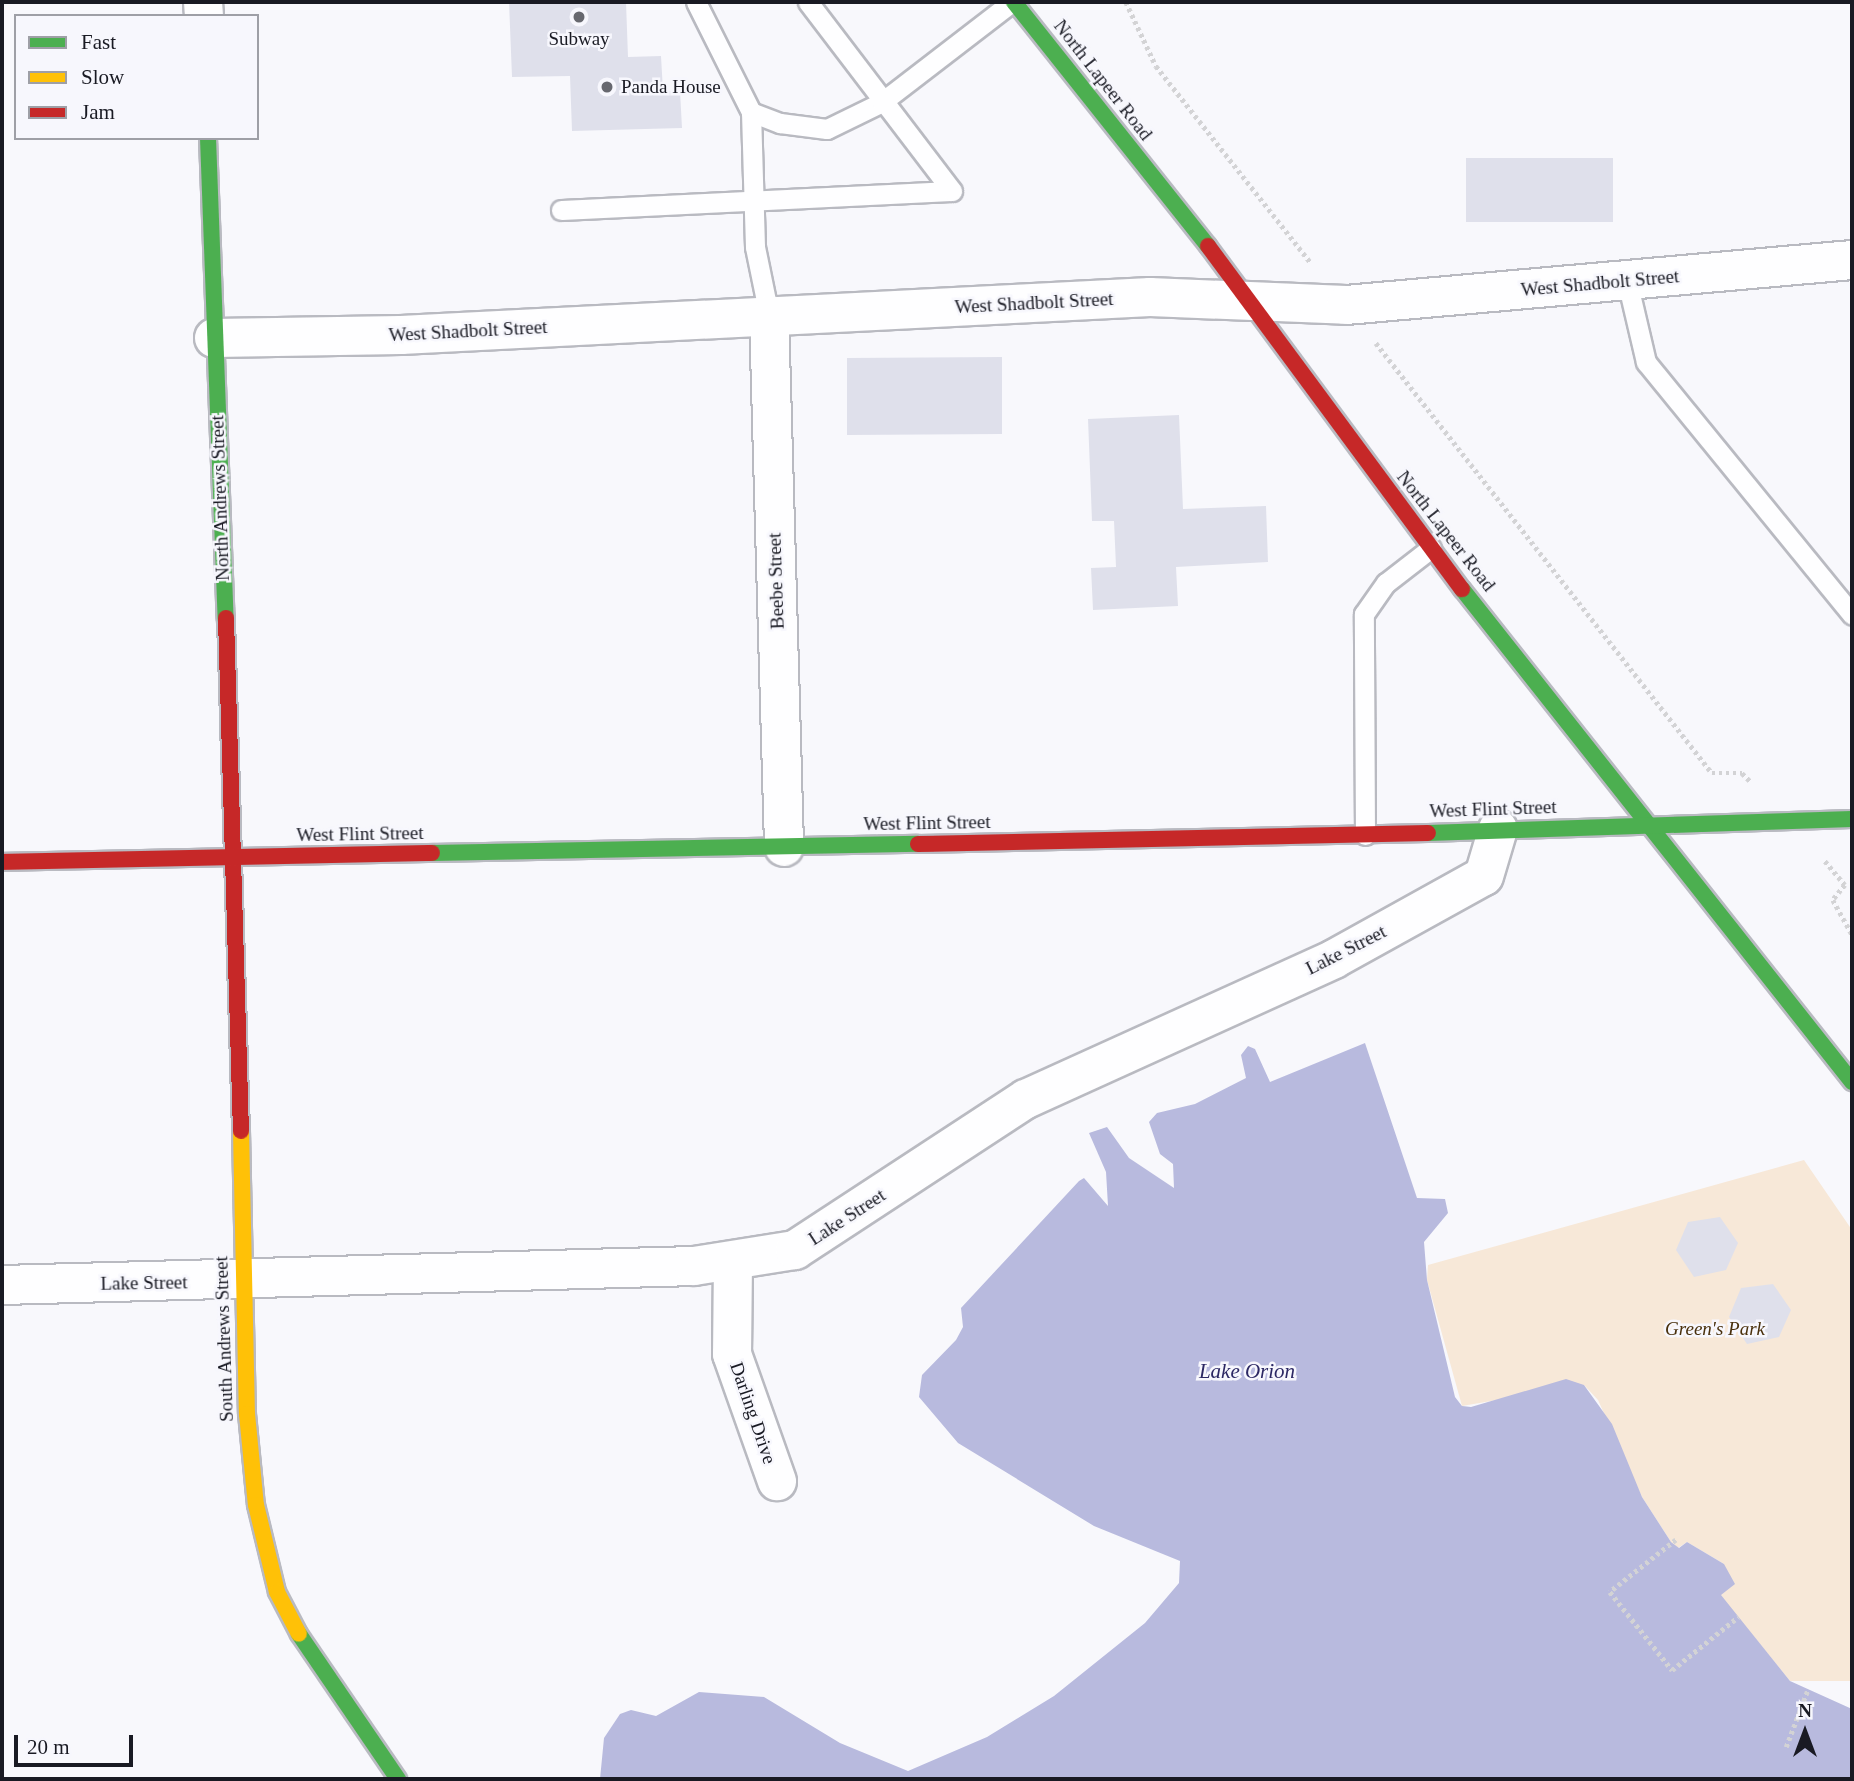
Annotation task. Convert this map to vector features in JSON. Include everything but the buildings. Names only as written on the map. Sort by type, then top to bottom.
[{"type":"street","name":"North Lapeer Road","points":[[1013,2],[1251,301],[1431,548],[1852,1082]]},
{"type":"street","name":"North Andrews Street","points":[[208,140],[234,858]]},
{"type":"street","name":"West Shadbolt Street","points":[[214,338],[401,335],[1150,297],[1346,305],[1852,260]]},
{"type":"street","name":"Beebe Street","points":[[769,315],[784,847]]},
{"type":"street","name":"West Flint Street","points":[[2,862],[1365,835],[1852,819]]},
{"type":"street","name":"Lake Street","points":[[2,1285],[242,1281],[733,1261],[795,1250],[1027,1099],[1334,959],[1484,876],[1498,829]]},
{"type":"street","name":"South Andrews Street","points":[[234,858],[242,1281],[256,1505],[277,1592],[304,1643],[398,1779]]},
{"type":"street","name":"Darling Drive","points":[[733,1261],[732,1354],[777,1481]]},
{"type":"lane","points":[[696,2],[751,112],[755,247],[769,315]]},
{"type":"lane","points":[[561,210],[952,191],[808,2]]},
{"type":"lane","points":[[751,112],[780,124],[827,129],[882,102],[1013,2]]},
{"type":"lane","points":[[1626,281],[1646,362],[1852,615]]},
{"type":"lane","points":[[1365,835],[1364,614],[1385,583],[1431,548]]},
{"type":"path","points":[[1126,2],[1156,66],[1712,772],[1742,772],[1792,823],[1845,885],[1832,901],[1852,933]]},
{"type":"path","points":[[1676,1540],[1610,1592],[1672,1670],[1738,1618]]},
{"type":"path","points":[[1786,1747],[1808,1689]]},
{"type":"green space","name":"Green's Park","points":[[1804,1160],[1852,1230],[1852,1681],[1790,1681],[1720,1595],[1724,1564],[1687,1542],[1678,1548],[1671,1542],[1642,1497],[1598,1400],[1584,1385],[1462,1406],[1427,1280],[1428,1265]]},
{"type":"water","name":"Lake Orion","points":[[1365,1043],[1417,1198],[1445,1199],[1448,1213],[1424,1242],[1427,1280],[1455,1397],[1462,1406],[1471,1407],[1566,1379],[1584,1385],[1612,1424],[1642,1497],[1671,1542],[1679,1548],[1687,1542],[1724,1564],[1735,1584],[1721,1595],[1790,1681],[1852,1709],[1852,1779],[600,1779],[604,1738],[620,1714],[631,1710],[656,1716],[699,1692],[764,1697],[840,1743],[908,1771],[987,1737],[1054,1696],[1145,1623],[1179,1583],[1180,1561],[1094,1526],[958,1443],[919,1397],[922,1375],[956,1340],[963,1327],[961,1308],[1079,1181],[1084,1178],[1108,1206],[1106,1172],[1089,1133],[1107,1127],[1129,1158],[1174,1188],[1173,1164],[1160,1154],[1149,1122],[1157,1113],[1195,1104],[1246,1078],[1241,1055],[1248,1046],[1255,1049],[1270,1082]]},
{"type":"traffic: fast","points":[[1014,2],[1208,246]]},
{"type":"traffic: fast","points":[[208,140],[226,618]]},
{"type":"traffic: fast","points":[[1462,589],[1852,1082]]},
{"type":"traffic: fast","points":[[1428,833],[1852,819]]},
{"type":"traffic: fast","points":[[432,853],[918,844]]},
{"type":"traffic: fast","points":[[299,1634],[398,1779]]},
{"type":"traffic: slow","points":[[241,1131],[247,1414],[256,1505],[277,1592],[299,1634]]},
{"type":"traffic: jam","points":[[1208,246],[1462,589]]},
{"type":"traffic: jam","points":[[226,618],[241,1131]]},
{"type":"traffic: jam","points":[[918,844],[1428,833]]},
{"type":"traffic: jam","points":[[2,862],[432,853]]},
{"type":"place","name":"Subway","points":[[579,17]]},
{"type":"place","name":"Panda House","points":[[607,87]]}]
